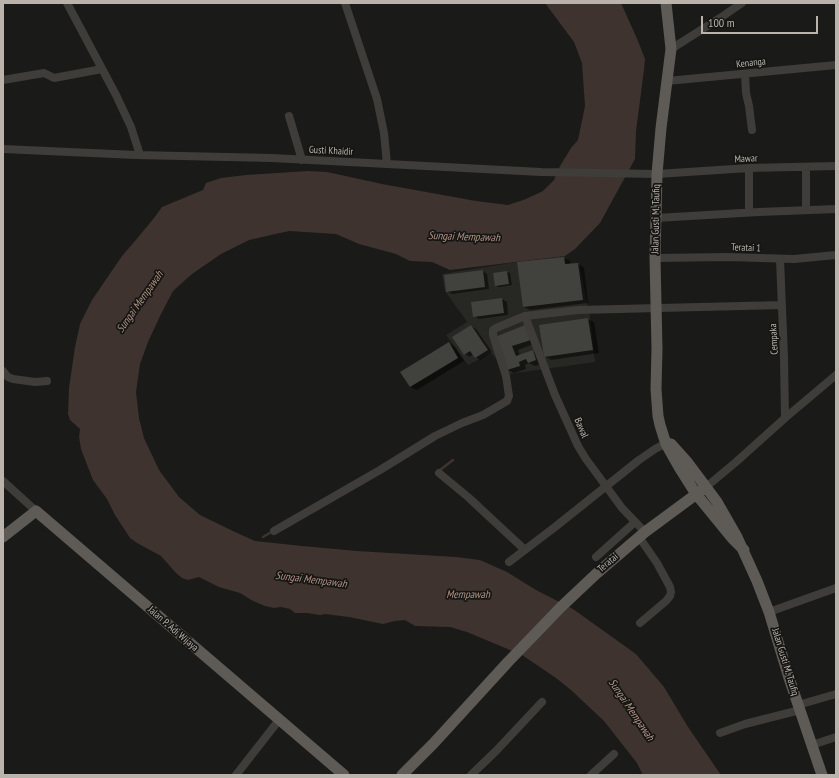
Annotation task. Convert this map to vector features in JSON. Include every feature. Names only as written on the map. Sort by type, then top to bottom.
[{"type":"main road","name":"Jalan Gusti M. Taufiq","points":[[666,3],[671,49],[657,174],[656,389],[658,416],[670,452],[696,494],[732,538],[744,550]]},
{"type":"main road","name":"Jalan Gusti M. Taufiq","points":[[666,440],[688,462],[706,487],[727,518],[744,550],[758,581],[769,612],[789,678],[822,775]]},
{"type":"main road","name":"Teratai","points":[[402,775],[561,607],[596,574],[642,535],[706,487]]},
{"type":"main road","points":[[3,537],[36,511]]},
{"type":"main road","name":"Jalan P. Adi Wijaya","points":[[36,511],[344,775]]},
{"type":"street","points":[[67,3],[131,127],[140,155]]},
{"type":"street","points":[[345,3],[377,99],[384,133],[387,164]]},
{"type":"street","points":[[671,49],[742,3]]},
{"type":"street","name":"Kenanga","points":[[667,81],[836,65]]},
{"type":"street","points":[[3,80],[44,73],[54,78],[102,69]]},
{"type":"street","points":[[745,74],[746,93],[752,130]]},
{"type":"street","points":[[289,116],[302,160]]},
{"type":"street","name":"Gusti Khaidir","points":[[3,149],[302,160],[541,172],[657,174]]},
{"type":"street","name":"Mawar","points":[[657,174],[749,168],[836,166]]},
{"type":"street","points":[[806,167],[806,210]]},
{"type":"street","points":[[749,168],[749,212]]},
{"type":"street","points":[[656,218],[749,212],[836,209]]},
{"type":"street","name":"Teratai 1","points":[[656,258],[727,257],[794,259],[836,255]]},
{"type":"street","name":"Cempaka","points":[[780,259],[785,418]]},
{"type":"street","points":[[274,531],[380,470],[435,436],[484,415],[507,401],[509,396],[507,382],[493,338],[493,330],[496,328],[525,316],[578,310],[782,305]]},
{"type":"street","name":"Bawal","points":[[525,316],[555,395],[578,446],[622,508],[635,522],[670,587],[670,596],[666,601],[640,623]]},
{"type":"street","points":[[3,371],[8,377],[35,382],[47,381]]},
{"type":"street","name":"Teratai","points":[[706,487],[836,375]]},
{"type":"street","points":[[509,562],[555,528],[606,486],[666,440]]},
{"type":"street","points":[[439,473],[468,497],[525,550]]},
{"type":"street","name":"Jalan P. Adi Wijaya","points":[[3,481],[36,511]]},
{"type":"street","points":[[596,557],[635,522]]},
{"type":"street","points":[[769,612],[836,588]]},
{"type":"street","points":[[720,733],[836,694]]},
{"type":"street","points":[[471,775],[542,702]]},
{"type":"street","points":[[236,775],[279,720]]},
{"type":"street","points":[[812,745],[836,737]]},
{"type":"street","points":[[591,775],[614,754]]},
{"type":"shaded area","points":[[565,256],[566,264],[579,263],[590,317],[595,362],[509,374],[491,353],[468,365],[446,335],[467,322],[445,291],[442,274]]},
{"type":"water","name":"Mempawah","points":[[545,3],[621,3],[645,59],[636,131],[635,159],[600,223],[575,249],[565,256],[450,270],[432,262],[410,261],[396,254],[359,244],[336,234],[289,231],[249,240],[221,254],[192,274],[173,291],[148,342],[140,364],[136,392],[139,418],[144,438],[159,470],[179,497],[200,515],[255,541],[357,551],[456,557],[480,560],[507,572],[536,590],[573,609],[636,654],[664,687],[688,727],[721,775],[643,775],[637,763],[604,721],[571,690],[522,655],[467,632],[450,627],[415,626],[405,620],[383,624],[325,614],[295,613],[290,609],[265,606],[240,593],[219,587],[199,577],[188,580],[182,578],[161,556],[130,538],[115,515],[107,499],[93,480],[81,449],[79,437],[80,429],[70,420],[68,414],[69,388],[75,347],[80,324],[92,300],[122,256],[162,207],[203,190],[206,183],[221,178],[246,175],[308,171],[327,172],[382,184],[476,201],[508,205],[543,191],[554,180],[560,166],[571,148],[578,140],[585,106],[582,63],[574,42]]},
{"type":"building","points":[[564,257],[565,264],[578,263],[583,300],[523,307],[517,262]]},
{"type":"building","points":[[483,270],[485,287],[446,292],[444,275]]},
{"type":"building","points":[[507,271],[509,284],[495,286],[493,273]]},
{"type":"building","points":[[502,298],[504,313],[473,317],[471,302]]},
{"type":"building","points":[[588,318],[593,350],[544,357],[539,325]]},
{"type":"building","points":[[471,325],[488,350],[475,358],[470,351],[464,355],[452,337]]},
{"type":"building","points":[[525,325],[531,340],[512,346],[516,356],[533,350],[536,360],[528,363],[526,359],[519,362],[520,366],[507,370],[495,337]]},
{"type":"building","points":[[449,342],[458,358],[410,387],[400,372]]},
{"type":"waterway","points":[[441,471],[440,470],[453,460]]},
{"type":"waterway","points":[[263,537],[273,531]]},
{"type":"water label","name":"Sungai Mempawah","points":[[464,237]]},
{"type":"water label","name":"Sungai Mempawah","points":[[140,302]]},
{"type":"water label","name":"Sungai Mempawah","points":[[311,580]]},
{"type":"water label","name":"Sungai Mempawah","points":[[631,710]]}]
